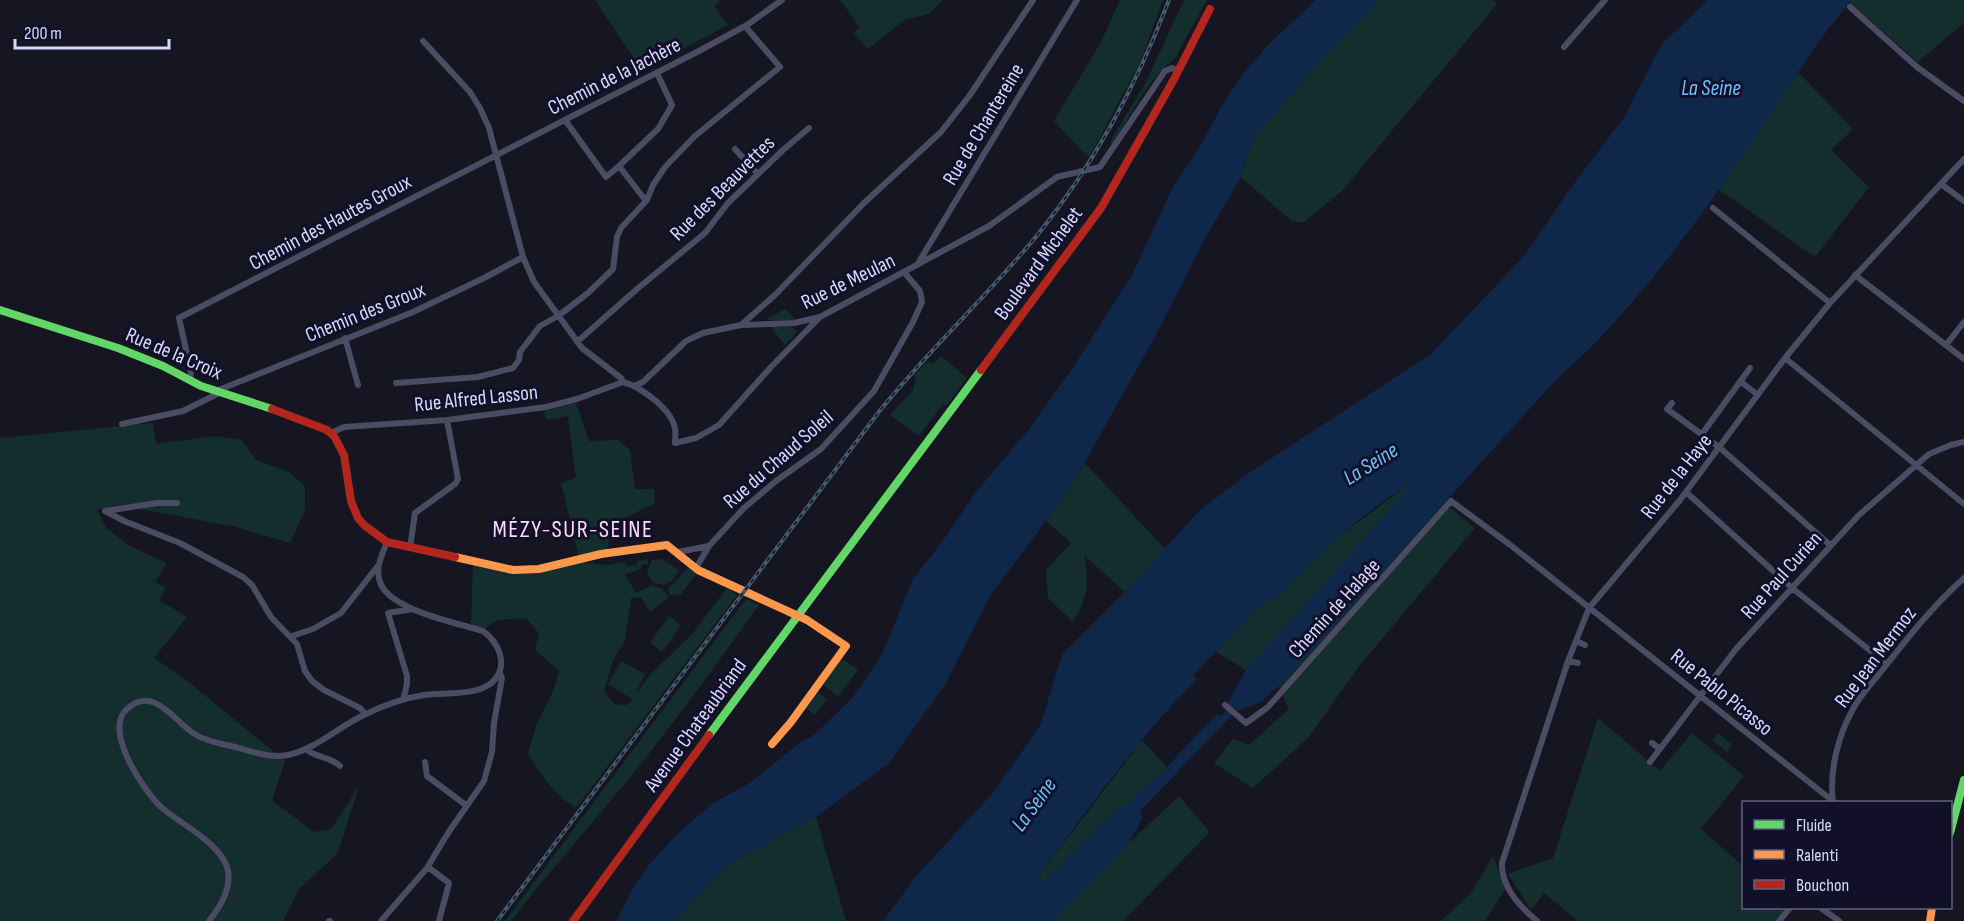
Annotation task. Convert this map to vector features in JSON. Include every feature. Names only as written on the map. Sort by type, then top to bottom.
[{"type":"main road","name":"Boulevard Michelet","points":[[973,382],[1103,205],[1215,0]]},
{"type":"main road","name":"Rue de la Croix","points":[[0,310],[118,348],[218,392],[309,421],[331,433]]},
{"type":"main road","name":"Avenue Chateaubriand","points":[[575,921],[973,382]]},
{"type":"main road","points":[[331,433],[344,455],[351,501],[358,518],[387,542],[513,570],[539,569],[601,554],[667,545],[697,569],[826,631],[846,646],[791,722],[772,744]]},
{"type":"main road","points":[[1952,825],[1964,780]]},
{"type":"street","name":"Chemin de la Jachère","points":[[496,156],[746,26],[782,0]]},
{"type":"street","points":[[745,322],[883,185],[936,139],[1033,0]]},
{"type":"street","name":"Rue de Chantereine","points":[[916,266],[1077,0]]},
{"type":"street","points":[[1564,47],[1605,0]]},
{"type":"street","points":[[1850,7],[1917,67],[1964,101]]},
{"type":"street","points":[[396,383],[456,379],[513,368],[519,360],[519,352],[540,326],[558,316],[588,293],[613,269],[617,237],[621,228],[646,201],[664,167],[695,136],[780,67],[746,26]]},
{"type":"street","points":[[423,41],[470,92],[489,129],[523,257],[534,282],[582,348],[621,378],[623,382],[634,386],[667,410],[675,428],[675,443],[696,438],[719,425],[820,317]]},
{"type":"street","name":"Rue de Meulan","points":[[634,386],[643,382],[690,339],[703,333],[745,322],[795,323],[820,317],[989,226],[1057,177],[1094,169],[1103,164],[1162,75],[1168,70],[1177,70]]},
{"type":"street","points":[[565,120],[606,177],[658,129],[672,105],[657,73]]},
{"type":"street","name":"Rue des Beauvettes","points":[[578,342],[705,233],[728,203],[809,128]]},
{"type":"street","points":[[735,149],[758,174]]},
{"type":"street","name":"Chemin des Hautes Groux","points":[[190,379],[191,372],[179,318],[496,156]]},
{"type":"street","name":"Rue de la Haye","points":[[1537,921],[1521,908],[1512,894],[1502,871],[1502,863],[1568,661],[1589,608],[1686,492],[1785,358],[1830,303],[1964,159]]},
{"type":"street","points":[[619,166],[646,201]]},
{"type":"street","points":[[1941,184],[1964,201]]},
{"type":"street","points":[[1713,208],[1830,303]]},
{"type":"street","name":"Chemin des Groux","points":[[122,424],[183,411],[218,392],[413,312],[523,257]]},
{"type":"street","name":"Rue du Chaud Soleil","points":[[709,546],[743,509],[821,448],[874,391],[922,302],[920,291],[904,272]]},
{"type":"street","points":[[1855,275],[1964,359]]},
{"type":"street","points":[[1946,345],[1964,322]]},
{"type":"street","points":[[345,338],[358,385]]},
{"type":"street","points":[[1785,358],[1964,504]]},
{"type":"street","points":[[1702,434],[1750,368]]},
{"type":"street","points":[[1740,381],[1758,395]]},
{"type":"street","name":"Rue Alfred Lasson","points":[[331,433],[347,426],[447,420],[546,407],[577,399],[623,382]]},
{"type":"street","points":[[1672,403],[1667,409],[1719,447],[1830,545]]},
{"type":"street","points":[[410,548],[414,513],[455,484],[458,479],[447,420]]},
{"type":"street","name":"Rue Paul Curien","points":[[1650,762],[1743,640],[1860,513],[1916,464],[1939,449],[1964,442]]},
{"type":"street","points":[[1686,492],[1792,588],[1887,664]]},
{"type":"street","name":"Rue Pablo Picasso","points":[[1451,501],[1832,801]]},
{"type":"street","name":"Chemin de Halage","points":[[1225,705],[1246,723],[1268,707],[1451,501]]},
{"type":"street","points":[[177,503],[158,503],[105,511],[180,543],[243,577],[252,585],[271,617],[292,636],[297,644],[305,671],[312,681],[324,690],[360,708],[365,714]]},
{"type":"street","points":[[292,636],[314,629],[341,613],[378,566],[387,542]]},
{"type":"street","points":[[678,552],[709,546]]},
{"type":"street","points":[[697,569],[709,546]]},
{"type":"street","points":[[209,921],[225,897],[228,871],[222,858],[211,844],[161,807],[141,781],[119,736],[118,724],[123,713],[137,702],[148,701],[160,705],[196,736],[268,755],[286,756],[306,749],[365,714],[403,700],[422,695],[477,691],[494,681],[502,665],[492,638],[483,632],[413,609],[388,594],[380,583],[378,566]]},
{"type":"street","name":"Rue Jean Mermoz","points":[[1833,801],[1830,787],[1834,764],[1855,705],[1923,618],[1964,578]]},
{"type":"street","points":[[403,700],[407,676],[388,613],[413,609]]},
{"type":"street","points":[[1576,641],[1585,645]]},
{"type":"street","points":[[1568,661],[1578,663]]},
{"type":"street","points":[[381,921],[428,867],[484,781],[492,752],[494,723],[502,678],[500,673]]},
{"type":"street","points":[[1652,743],[1660,749]]},
{"type":"street","points":[[306,749],[314,756],[334,760],[340,766]]},
{"type":"street","points":[[425,762],[427,776],[467,806]]},
{"type":"street","points":[[428,867],[449,883],[439,921]]},
{"type":"street","points":[[1779,921],[1789,909]]},
{"type":"street","points":[[1822,909],[1839,921]]},
{"type":"green space","points":[[595,0],[719,0],[720,2],[714,6],[728,25],[642,71]]},
{"type":"green space","points":[[840,0],[943,0],[929,14],[904,20],[868,49],[854,33],[860,27]]},
{"type":"green space","points":[[1120,0],[1163,0],[1140,63],[1089,158],[1054,121],[1101,42]]},
{"type":"green space","points":[[1184,0],[1207,0],[1174,60],[1148,86],[1111,148],[1111,140],[1145,84]]},
{"type":"green space","points":[[1380,0],[1493,0],[1497,4],[1342,191],[1304,222],[1293,222],[1241,177],[1248,152],[1258,133],[1323,58]]},
{"type":"green space","points":[[1852,0],[1964,0],[1964,23],[1918,62],[1850,3]]},
{"type":"green space","points":[[1798,72],[1853,129],[1831,150],[1869,187],[1815,257],[1718,189]]},
{"type":"green space","points":[[785,309],[796,320],[765,320]]},
{"type":"green space","points":[[770,326],[792,327],[797,332],[785,345]]},
{"type":"green space","points":[[941,356],[967,378],[946,406],[943,404],[919,436],[890,415],[913,390],[916,378],[914,376],[928,361],[933,364]]},
{"type":"green space","points":[[576,403],[589,441],[618,440],[630,450],[635,489],[654,489],[655,503],[609,526],[608,549],[579,557],[561,483],[576,478],[568,416],[547,420],[544,411]]},
{"type":"green space","points":[[153,423],[156,444],[216,436],[242,440],[256,460],[289,472],[305,486],[305,510],[290,543],[233,526],[138,509],[97,509],[106,528],[130,546],[167,563],[155,582],[166,588],[159,600],[187,617],[154,658],[185,679],[285,761],[272,800],[314,832],[331,829],[359,786],[338,853],[299,889],[283,921],[0,921],[0,438]]},
{"type":"green space","points":[[1085,463],[1165,549],[1125,592],[1084,555],[1086,590],[1082,605],[1073,622],[1048,598],[1046,570],[1071,543],[1046,521]]},
{"type":"green space","points":[[1405,487],[1408,491],[1246,670],[1216,652],[1267,599],[1272,602],[1341,535]]},
{"type":"green space","points":[[1444,503],[1475,528],[1360,665],[1308,738],[1253,788],[1214,763],[1233,739],[1249,745],[1289,709],[1279,686]]},
{"type":"green space","points":[[648,559],[648,564],[641,565],[641,569],[625,574],[636,593],[653,585],[662,589],[669,597],[650,612],[641,597],[631,598],[625,641],[613,660],[604,691],[614,704],[627,705],[632,699],[608,684],[621,661],[645,674],[635,695],[650,675],[693,633],[727,588],[737,595],[576,808],[549,784],[528,753],[537,723],[553,691],[559,671],[535,650],[539,633],[526,618],[497,620],[484,629],[471,624],[473,565],[513,572],[580,562],[609,565],[625,562],[628,567],[637,564],[637,561]]},
{"type":"green space","points":[[662,559],[679,570],[672,581],[663,585],[653,582],[647,574],[652,560]]},
{"type":"green space","points":[[688,568],[696,574],[681,594],[670,595],[668,589]]},
{"type":"green space","points":[[746,599],[759,605],[676,718],[511,921],[505,921]]},
{"type":"green space","points":[[669,616],[681,625],[662,652],[650,643]]},
{"type":"green space","points":[[842,659],[858,670],[838,696],[823,685]]},
{"type":"green space","points":[[818,692],[827,699],[815,715],[806,708]]},
{"type":"green space","points":[[1598,718],[1660,771],[1692,733],[1744,776],[1701,829],[1742,865],[1742,909],[1785,909],[1775,921],[1578,921],[1544,893],[1531,910],[1508,874],[1553,858]]},
{"type":"green space","points":[[1718,733],[1732,745],[1727,752],[1712,740]]},
{"type":"green space","points":[[1142,740],[1167,767],[1129,802],[1103,821],[1045,880],[1041,880],[1039,876]]},
{"type":"green space","points":[[1179,796],[1210,832],[1123,921],[1054,921],[1129,843]]},
{"type":"green space","points":[[816,817],[846,921],[677,921],[684,910],[730,863]]},
{"type":"green space","points":[[1493,856],[1505,889],[1485,921],[1441,921],[1471,893]]},
{"type":"water","points":[[1316,0],[1380,0],[1323,58],[1258,133],[1248,152],[1241,177],[1203,242],[1157,333],[1071,487],[990,596],[945,685],[888,764],[816,817],[730,863],[684,910],[677,921],[616,921],[633,888],[649,865],[677,834],[713,803],[750,783],[801,742],[812,737],[853,697],[878,661],[912,581],[976,492],[1029,429],[1072,369],[1132,275],[1173,187],[1198,150],[1227,97],[1243,74],[1270,43]]},
{"type":"water","name":"La Seine","points":[[1708,0],[1852,0],[1807,58],[1754,140],[1707,206],[1637,297],[1594,345],[1553,383],[1279,686],[1260,703],[1236,711],[1140,811],[1143,817],[1129,843],[1054,921],[883,921],[918,874],[993,793],[1040,726],[1062,655],[1129,588],[1199,511],[1246,475],[1431,354],[1525,255],[1570,189],[1625,116],[1661,45]],"holes":[[[1405,487],[1407,491],[1246,670],[1228,702],[1230,706],[1221,716],[1216,715],[1163,771],[1129,802],[1103,821],[1045,880],[1041,880],[1039,876],[1114,774],[1197,679],[1193,675],[1267,599],[1272,602],[1318,555],[1351,526]]]},
{"type":"railway","points":[[497,921],[878,413],[917,367],[999,279],[1059,206],[1113,122],[1143,62],[1169,0]]},
{"type":"traffic: fast","points":[[0,310],[118,348],[163,366],[201,386],[272,409]]},
{"type":"traffic: fast","points":[[709,735],[981,370]]},
{"type":"traffic: fast","points":[[1952,825],[1964,780]]},
{"type":"traffic: slow","points":[[455,557],[513,570],[539,569],[601,554],[667,545],[698,570],[807,620],[846,646],[791,722],[772,744]]},
{"type":"traffic: slow","points":[[1930,921],[1932,909]]},
{"type":"traffic: jam","points":[[981,370],[1101,208],[1173,81],[1210,9]]},
{"type":"traffic: jam","points":[[272,409],[327,430],[334,436],[344,455],[351,501],[358,518],[364,525],[387,542],[455,557]]},
{"type":"traffic: jam","points":[[573,921],[709,735]]},
{"type":"district","name":"MÉZY-SUR-SEINE","points":[[573,529]]}]
